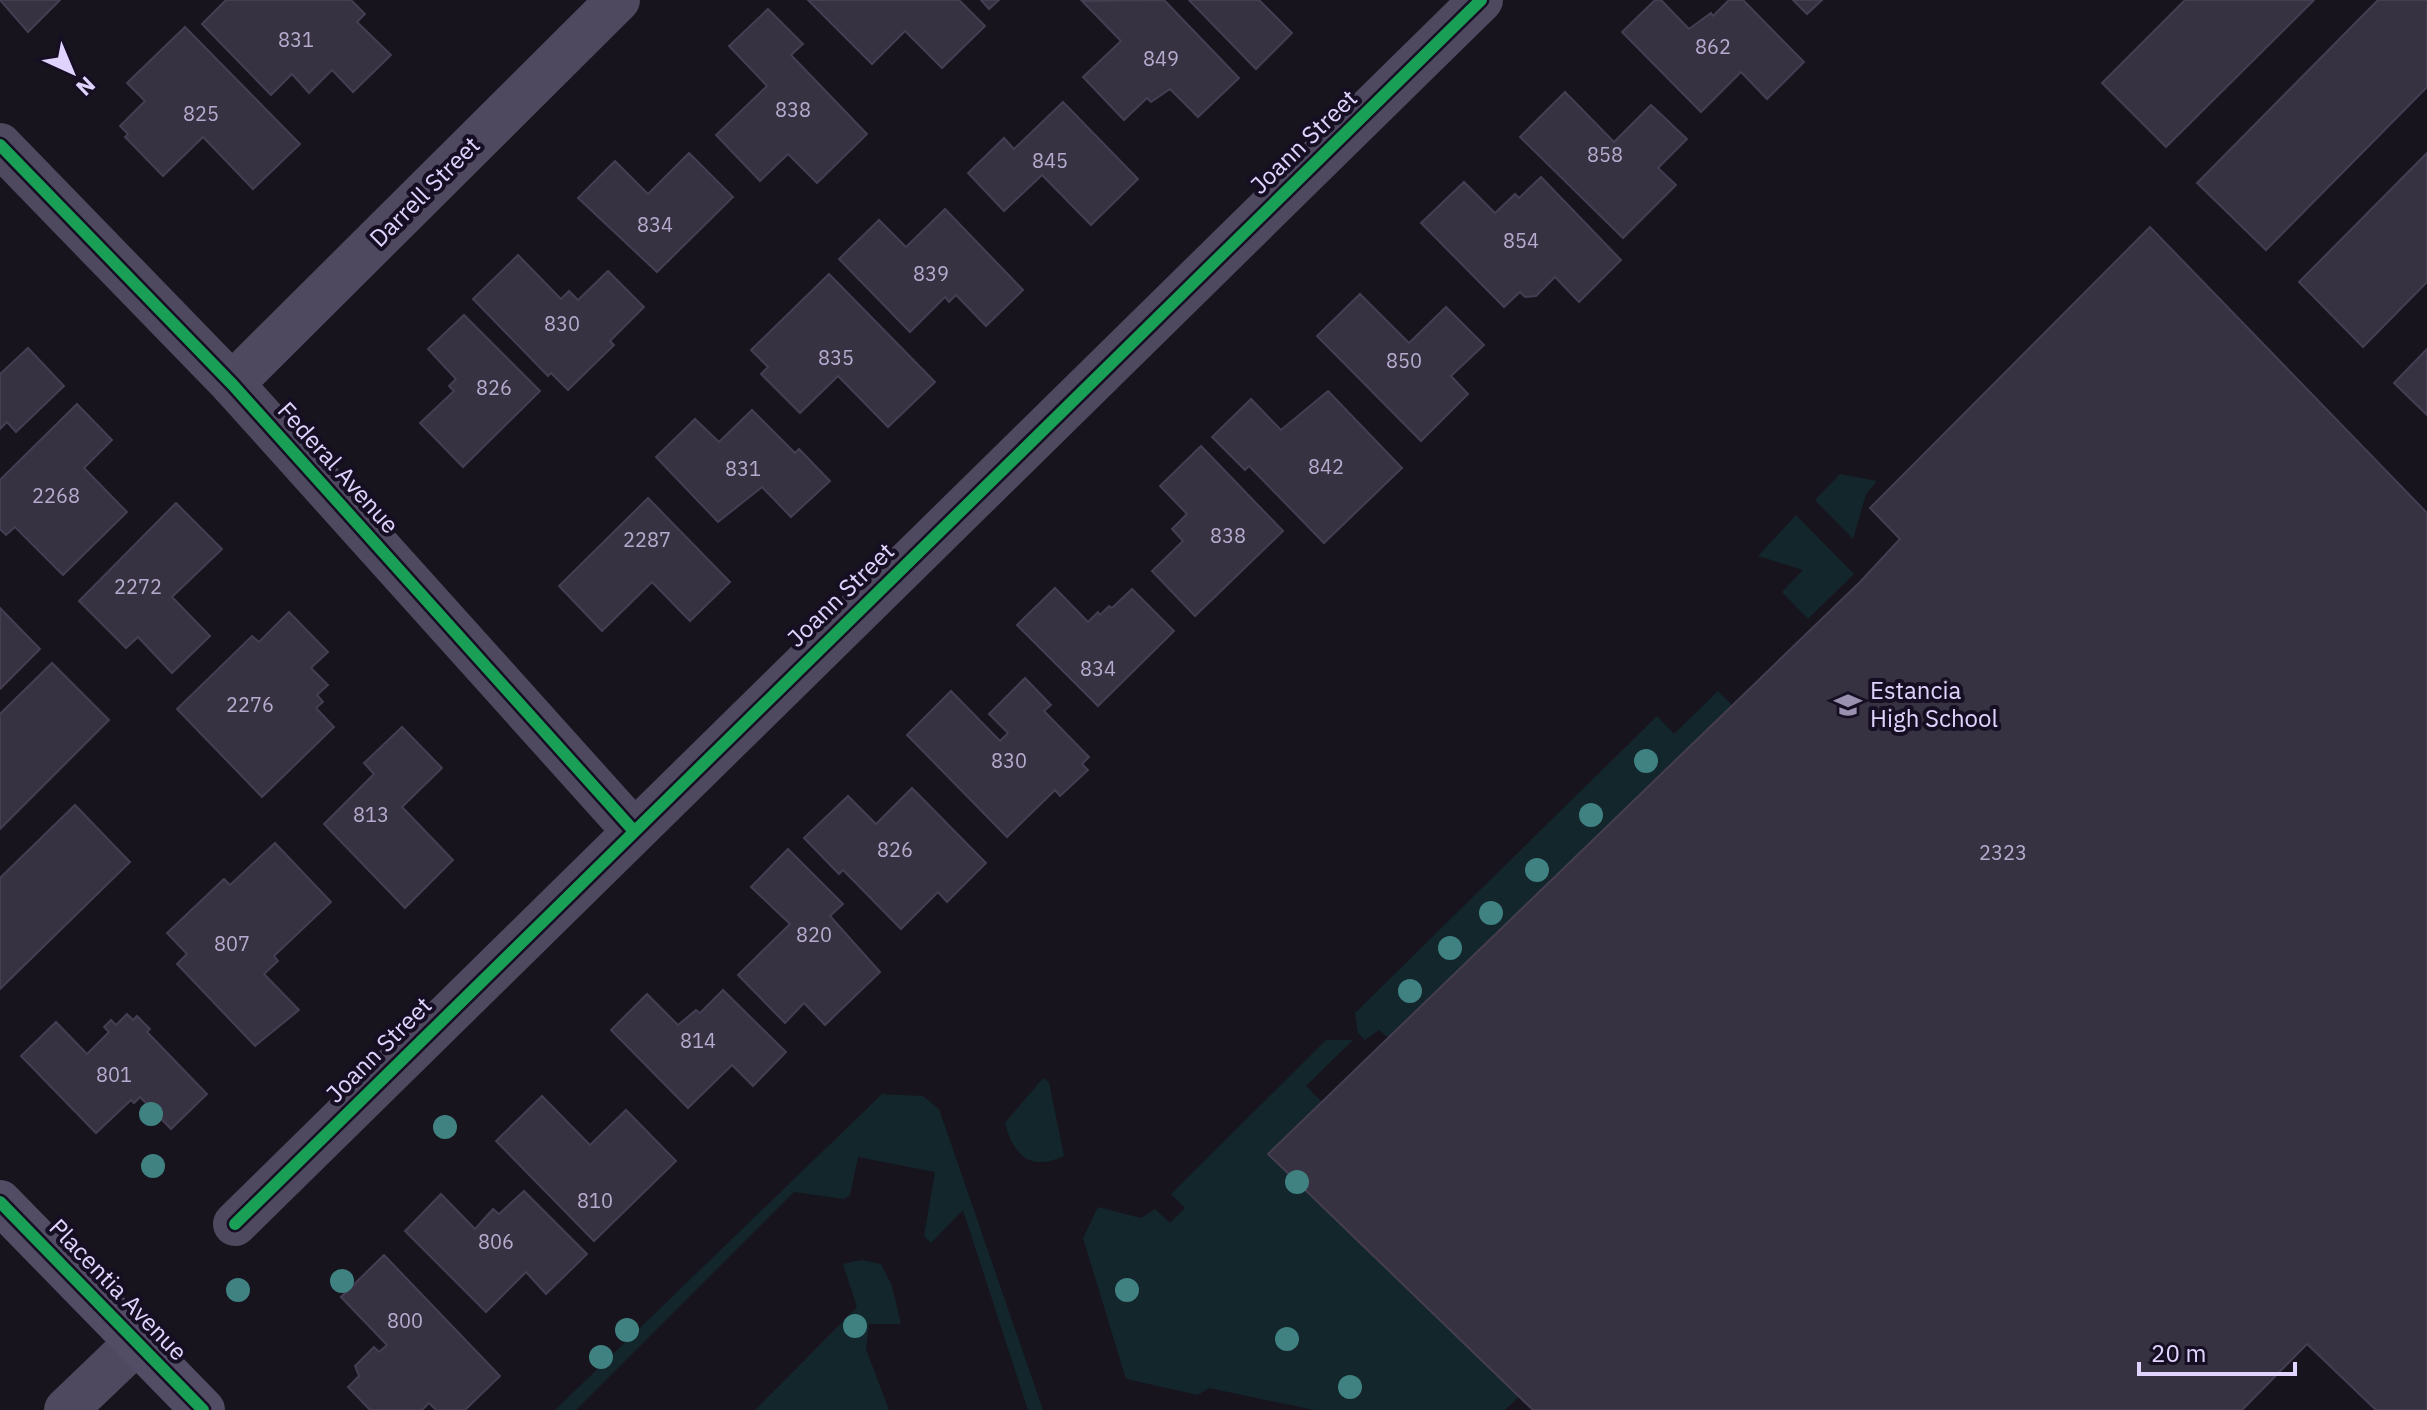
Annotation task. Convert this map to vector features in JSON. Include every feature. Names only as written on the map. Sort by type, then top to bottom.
[{"type":"main road","name":"Placentia Avenue","points":[[0,1202],[203,1410]]},
{"type":"street","name":"Darrell Street","points":[[232,384],[618,0]]},
{"type":"street","name":"Joann Street","points":[[235,1224],[1481,0]]},
{"type":"street","name":"Federal Avenue","points":[[0,145],[232,384],[633,830]]},
{"type":"street","points":[[66,1410],[138,1341]]},
{"type":"green space","points":[[1840,474],[1877,481],[1866,494],[1853,539],[1815,500]]},
{"type":"green space","points":[[1796,515],[1854,574],[1808,619],[1782,592],[1803,570],[1758,556]]},
{"type":"green space","points":[[1718,691],[1732,705],[1391,1040],[1379,1030],[1365,1040],[1358,1033],[1355,1013],[1657,716],[1674,734]]},
{"type":"green space","points":[[1326,1040],[1353,1040],[1306,1086],[1322,1102],[1269,1154],[1519,1397],[1505,1410],[1314,1410],[1209,1388],[1198,1395],[1126,1379],[1083,1238],[1098,1207],[1141,1218],[1155,1209],[1170,1223],[1185,1208],[1171,1194]]},
{"type":"green space","points":[[1043,1078],[1049,1082],[1064,1156],[1042,1162],[1025,1158],[1018,1152],[1005,1123]]},
{"type":"green space","points":[[882,1094],[923,1096],[939,1109],[1043,1410],[1028,1410],[963,1210],[931,1243],[924,1236],[935,1172],[858,1157],[850,1195],[844,1199],[794,1192],[576,1410],[555,1410]]},
{"type":"green space","points":[[861,1260],[881,1264],[892,1286],[901,1324],[869,1324],[866,1349],[889,1410],[755,1410],[857,1307],[843,1264]]},
{"type":"building","points":[[0,0],[60,0],[28,32]]},
{"type":"building","points":[[226,0],[351,0],[365,14],[357,22],[391,55],[353,92],[332,70],[309,93],[292,74],[271,95],[202,24]]},
{"type":"building","points":[[808,0],[959,0],[985,26],[942,68],[905,31],[872,64]]},
{"type":"building","points":[[981,0],[999,0],[989,9]]},
{"type":"building","points":[[1164,0],[1239,78],[1198,117],[1170,89],[1151,102],[1147,98],[1124,120],[1083,77],[1121,41],[1082,1]]},
{"type":"building","points":[[1189,0],[1259,0],[1292,33],[1256,69]]},
{"type":"building","points":[[1655,0],[1661,0],[1689,29],[1711,13],[1713,16],[1729,0],[1743,0],[1804,62],[1767,99],[1741,72],[1701,112],[1622,32]]},
{"type":"building","points":[[1793,0],[1822,0],[1807,14]]},
{"type":"building","points":[[2185,0],[2314,0],[2166,147],[2102,83]]},
{"type":"building","points":[[2378,0],[2427,0],[2427,87],[2266,250],[2197,183]]},
{"type":"building","points":[[768,9],[803,44],[791,55],[867,134],[817,183],[788,154],[760,181],[716,135],[767,86],[729,46]]},
{"type":"building","points":[[185,27],[300,144],[253,189],[203,137],[163,176],[125,137],[128,134],[120,126],[145,101],[127,83]]},
{"type":"building","points":[[1565,92],[1614,142],[1651,105],[1687,139],[1658,168],[1676,185],[1623,238],[1520,137]]},
{"type":"building","points":[[1063,102],[1138,179],[1091,225],[1042,175],[1004,211],[968,173],[1004,138],[1014,149]]},
{"type":"building","points":[[689,153],[733,197],[657,272],[578,198],[615,161],[648,194]]},
{"type":"building","points":[[2427,153],[2427,282],[2363,347],[2299,282]]},
{"type":"building","points":[[1541,177],[1621,260],[1579,302],[1555,277],[1536,296],[1525,297],[1520,292],[1504,307],[1421,223],[1464,182],[1495,213],[1515,194],[1519,198]]},
{"type":"building","points":[[945,209],[1023,290],[986,326],[956,295],[949,302],[945,297],[910,332],[839,259],[879,220],[906,247]]},
{"type":"building","points":[[2150,227],[2427,513],[2427,1410],[2376,1410],[2307,1344],[2242,1410],[1533,1410],[1268,1154],[1860,582],[1900,539],[1870,508]]},
{"type":"building","points":[[518,255],[561,299],[569,291],[578,300],[608,271],[644,307],[610,341],[614,345],[568,390],[551,373],[548,376],[473,299]]},
{"type":"building","points":[[829,274],[935,382],[888,427],[838,376],[800,413],[761,374],[768,367],[751,350]]},
{"type":"building","points":[[1360,294],[1409,343],[1446,307],[1484,345],[1451,376],[1468,394],[1421,441],[1317,336]]},
{"type":"building","points":[[464,315],[540,391],[463,467],[420,423],[454,391],[449,386],[456,379],[428,349]]},
{"type":"building","points":[[28,348],[64,386],[16,432],[7,422],[0,429],[0,374]]},
{"type":"building","points":[[2427,349],[2427,415],[2394,383]]},
{"type":"building","points":[[1328,391],[1402,468],[1324,543],[1249,466],[1245,470],[1212,437],[1251,399],[1281,430]]},
{"type":"building","points":[[77,404],[112,440],[84,468],[127,512],[63,575],[15,527],[6,535],[0,529],[0,480]]},
{"type":"building","points":[[752,410],[795,453],[799,449],[830,481],[791,517],[762,487],[718,522],[656,457],[695,419],[719,442]]},
{"type":"building","points":[[1201,446],[1283,531],[1195,616],[1152,571],[1183,541],[1172,529],[1187,514],[1160,486]]},
{"type":"building","points":[[648,498],[730,582],[690,621],[652,582],[602,631],[559,586]]},
{"type":"building","points":[[176,503],[222,549],[172,597],[210,636],[172,673],[138,637],[126,648],[79,601]]},
{"type":"building","points":[[1055,588],[1088,622],[1098,612],[1100,615],[1109,606],[1112,608],[1132,589],[1174,631],[1098,706],[1017,625]]},
{"type":"building","points":[[0,608],[40,649],[0,689]]},
{"type":"building","points":[[289,612],[328,652],[311,668],[328,685],[317,695],[323,702],[316,708],[334,727],[262,797],[177,709],[252,636],[259,642]]},
{"type":"building","points":[[52,663],[109,720],[0,829],[0,714]]},
{"type":"building","points":[[1025,678],[1051,705],[1044,711],[1089,757],[1082,764],[1088,770],[1060,796],[1055,790],[1007,837],[907,735],[951,691],[1000,741],[1008,733],[989,714]]},
{"type":"building","points":[[402,727],[442,768],[402,807],[453,860],[405,908],[324,824],[374,774],[364,763]]},
{"type":"building","points":[[912,788],[986,863],[947,902],[938,892],[901,929],[843,870],[839,874],[804,838],[848,796],[876,824]]},
{"type":"building","points":[[75,805],[130,862],[0,989],[0,878]]},
{"type":"building","points":[[275,843],[331,902],[274,956],[278,961],[264,974],[299,1010],[255,1046],[177,964],[187,954],[167,933],[224,879],[230,885]]},
{"type":"building","points":[[788,849],[843,904],[830,916],[880,972],[825,1025],[804,1003],[785,1023],[738,975],[790,924],[751,887]]},
{"type":"building","points":[[723,990],[786,1052],[753,1086],[732,1065],[688,1108],[611,1030],[647,994],[678,1025],[696,1010],[700,1013]]},
{"type":"building","points":[[127,1014],[133,1020],[137,1016],[150,1029],[147,1032],[207,1094],[171,1129],[140,1097],[134,1103],[131,1100],[96,1133],[21,1056],[56,1022],[87,1054],[109,1032],[104,1027],[111,1020],[116,1025]]},
{"type":"building","points":[[542,1096],[590,1145],[626,1110],[676,1161],[594,1241],[496,1141]]},
{"type":"building","points":[[524,1191],[587,1254],[546,1294],[526,1272],[486,1312],[405,1231],[441,1194],[475,1229],[493,1209],[499,1214]]},
{"type":"building","points":[[384,1255],[500,1376],[465,1410],[436,1410],[429,1403],[422,1410],[370,1410],[348,1387],[359,1376],[355,1366],[374,1347],[379,1352],[387,1345],[341,1297]]},
{"type":"cycle path","points":[[235,1224],[1481,0]]},
{"type":"cycle path","points":[[0,145],[232,384],[633,830]]},
{"type":"cycle path","points":[[0,1202],[203,1410]]},
{"type":"place","name":"Estancia High School","points":[[1848,705]]}]
